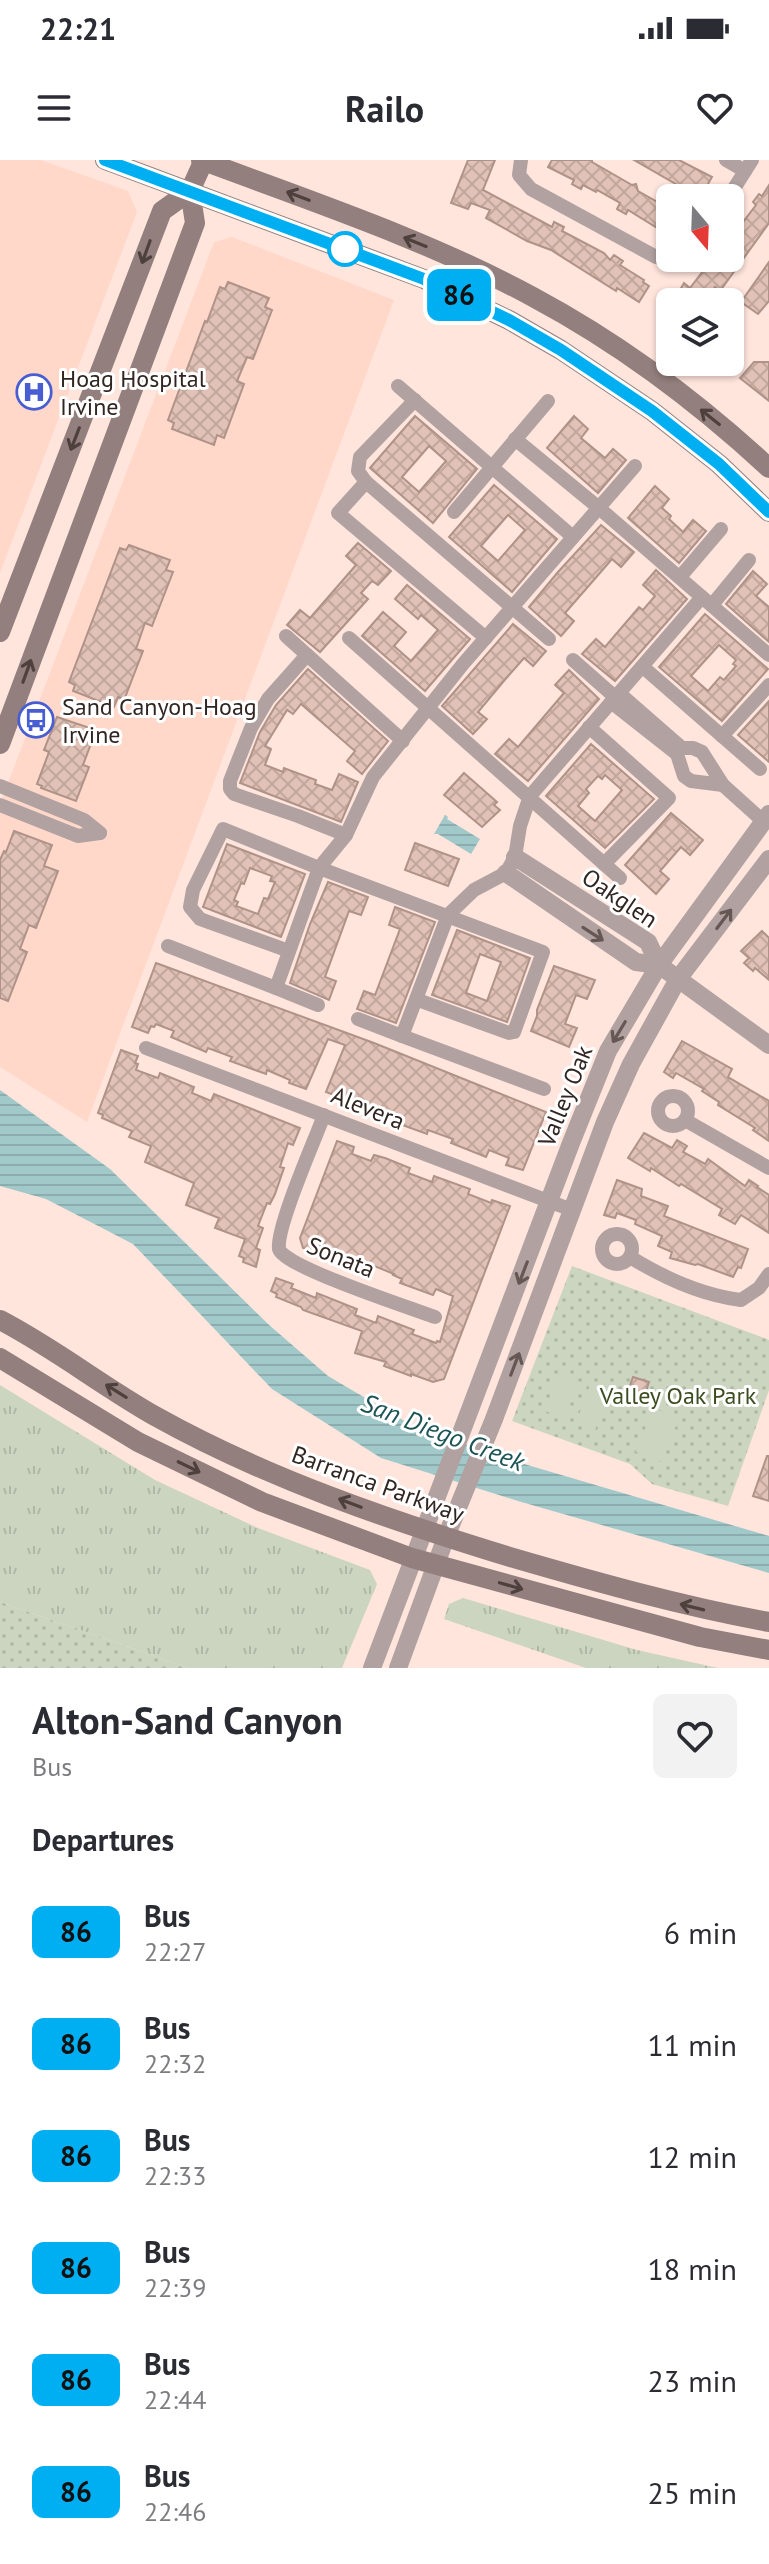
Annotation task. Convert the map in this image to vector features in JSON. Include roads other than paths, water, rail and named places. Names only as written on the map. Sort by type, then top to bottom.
[{"type":"main road","points":[[105,160],[424,279],[509,320],[561,350],[671,425],[719,464],[769,512]]},
{"type":"main road","points":[[0,744],[195,223],[190,191],[203,160],[403,237],[534,297],[663,379],[769,468]]},
{"type":"main road","points":[[0,632],[162,211],[190,191]]},
{"type":"main road","name":"Barranca Parkway","points":[[0,1320],[155,1416],[266,1471],[446,1537],[687,1606],[769,1622]]},
{"type":"main road","points":[[0,1358],[138,1442],[262,1502],[412,1558],[686,1634],[769,1650]]},
{"type":"street","points":[[726,160],[749,166],[737,184]]},
{"type":"street","points":[[520,167],[531,189],[656,257]]},
{"type":"street","points":[[398,386],[573,537]]},
{"type":"street","points":[[415,400],[360,457],[358,471],[366,482],[549,639]]},
{"type":"street","points":[[454,512],[548,401]]},
{"type":"street","points":[[515,439],[769,655]]},
{"type":"street","points":[[276,988],[319,868],[346,835],[373,777],[427,708],[635,466]]},
{"type":"street","points":[[366,482],[338,513],[486,638]]},
{"type":"street","points":[[680,577],[721,529]]},
{"type":"street","points":[[402,1036],[448,915],[474,890],[510,865],[530,796],[643,667],[749,560]]},
{"type":"street","points":[[286,636],[403,741]]},
{"type":"street","name":"Oakglen","points":[[349,638],[620,878]]},
{"type":"street","points":[[307,655],[268,699],[251,728],[230,781],[230,789],[234,794],[346,835]]},
{"type":"street","points":[[573,660],[679,751],[684,776],[691,781],[723,785]]},
{"type":"street","points":[[643,667],[760,769]]},
{"type":"street","points":[[722,736],[769,685]]},
{"type":"street","points":[[589,727],[669,798],[604,864]]},
{"type":"street","points":[[679,751],[693,748],[702,752],[723,785],[766,817]]},
{"type":"street","points":[[0,786],[84,820],[100,833],[78,836],[0,805]]},
{"type":"street","name":"Valley Oak","points":[[372,1668],[608,1051],[659,965],[766,817]]},
{"type":"street","points":[[289,951],[200,919],[190,907],[193,890],[223,829],[543,952],[514,1032],[509,1033],[418,1000]]},
{"type":"street","name":"Valley Oak","points":[[398,1668],[605,1122],[631,1064],[678,979],[769,859]]},
{"type":"street","name":"Oakglen","points":[[510,865],[579,899],[648,942],[659,965]]},
{"type":"street","name":"Oakglen","points":[[510,865],[566,916],[636,962],[659,965]]},
{"type":"street","points":[[566,916],[579,899]]},
{"type":"street","points":[[168,946],[318,1005]]},
{"type":"street","points":[[659,965],[769,1045]]},
{"type":"street","points":[[358,1019],[544,1089]]},
{"type":"street","name":"Alevera","points":[[146,1048],[572,1210]]},
{"type":"street","name":"Sonata","points":[[324,1115],[284,1221],[280,1253],[309,1270],[435,1317]]},
{"type":"street","points":[[685,1120],[769,1168]]},
{"type":"street","points":[[630,1257],[655,1273],[716,1297],[741,1300],[759,1288],[769,1274]]},
{"type":"water","points":[[445,815],[480,839],[471,854],[434,834]]},
{"type":"water","name":"San Diego Creek","points":[[0,1090],[110,1169],[268,1324],[328,1376],[413,1426],[507,1459],[769,1536],[769,1573],[381,1458],[272,1389],[133,1244],[46,1199],[0,1186]]},
{"type":"place","name":"Hoag Hospital Irvine","points":[[34,392]]},
{"type":"place","name":"Sand Canyon-Hoag Irvine","points":[[36,720]]},
{"type":"park label","name":"Valley Oak Park","points":[[678,1395]]}]
